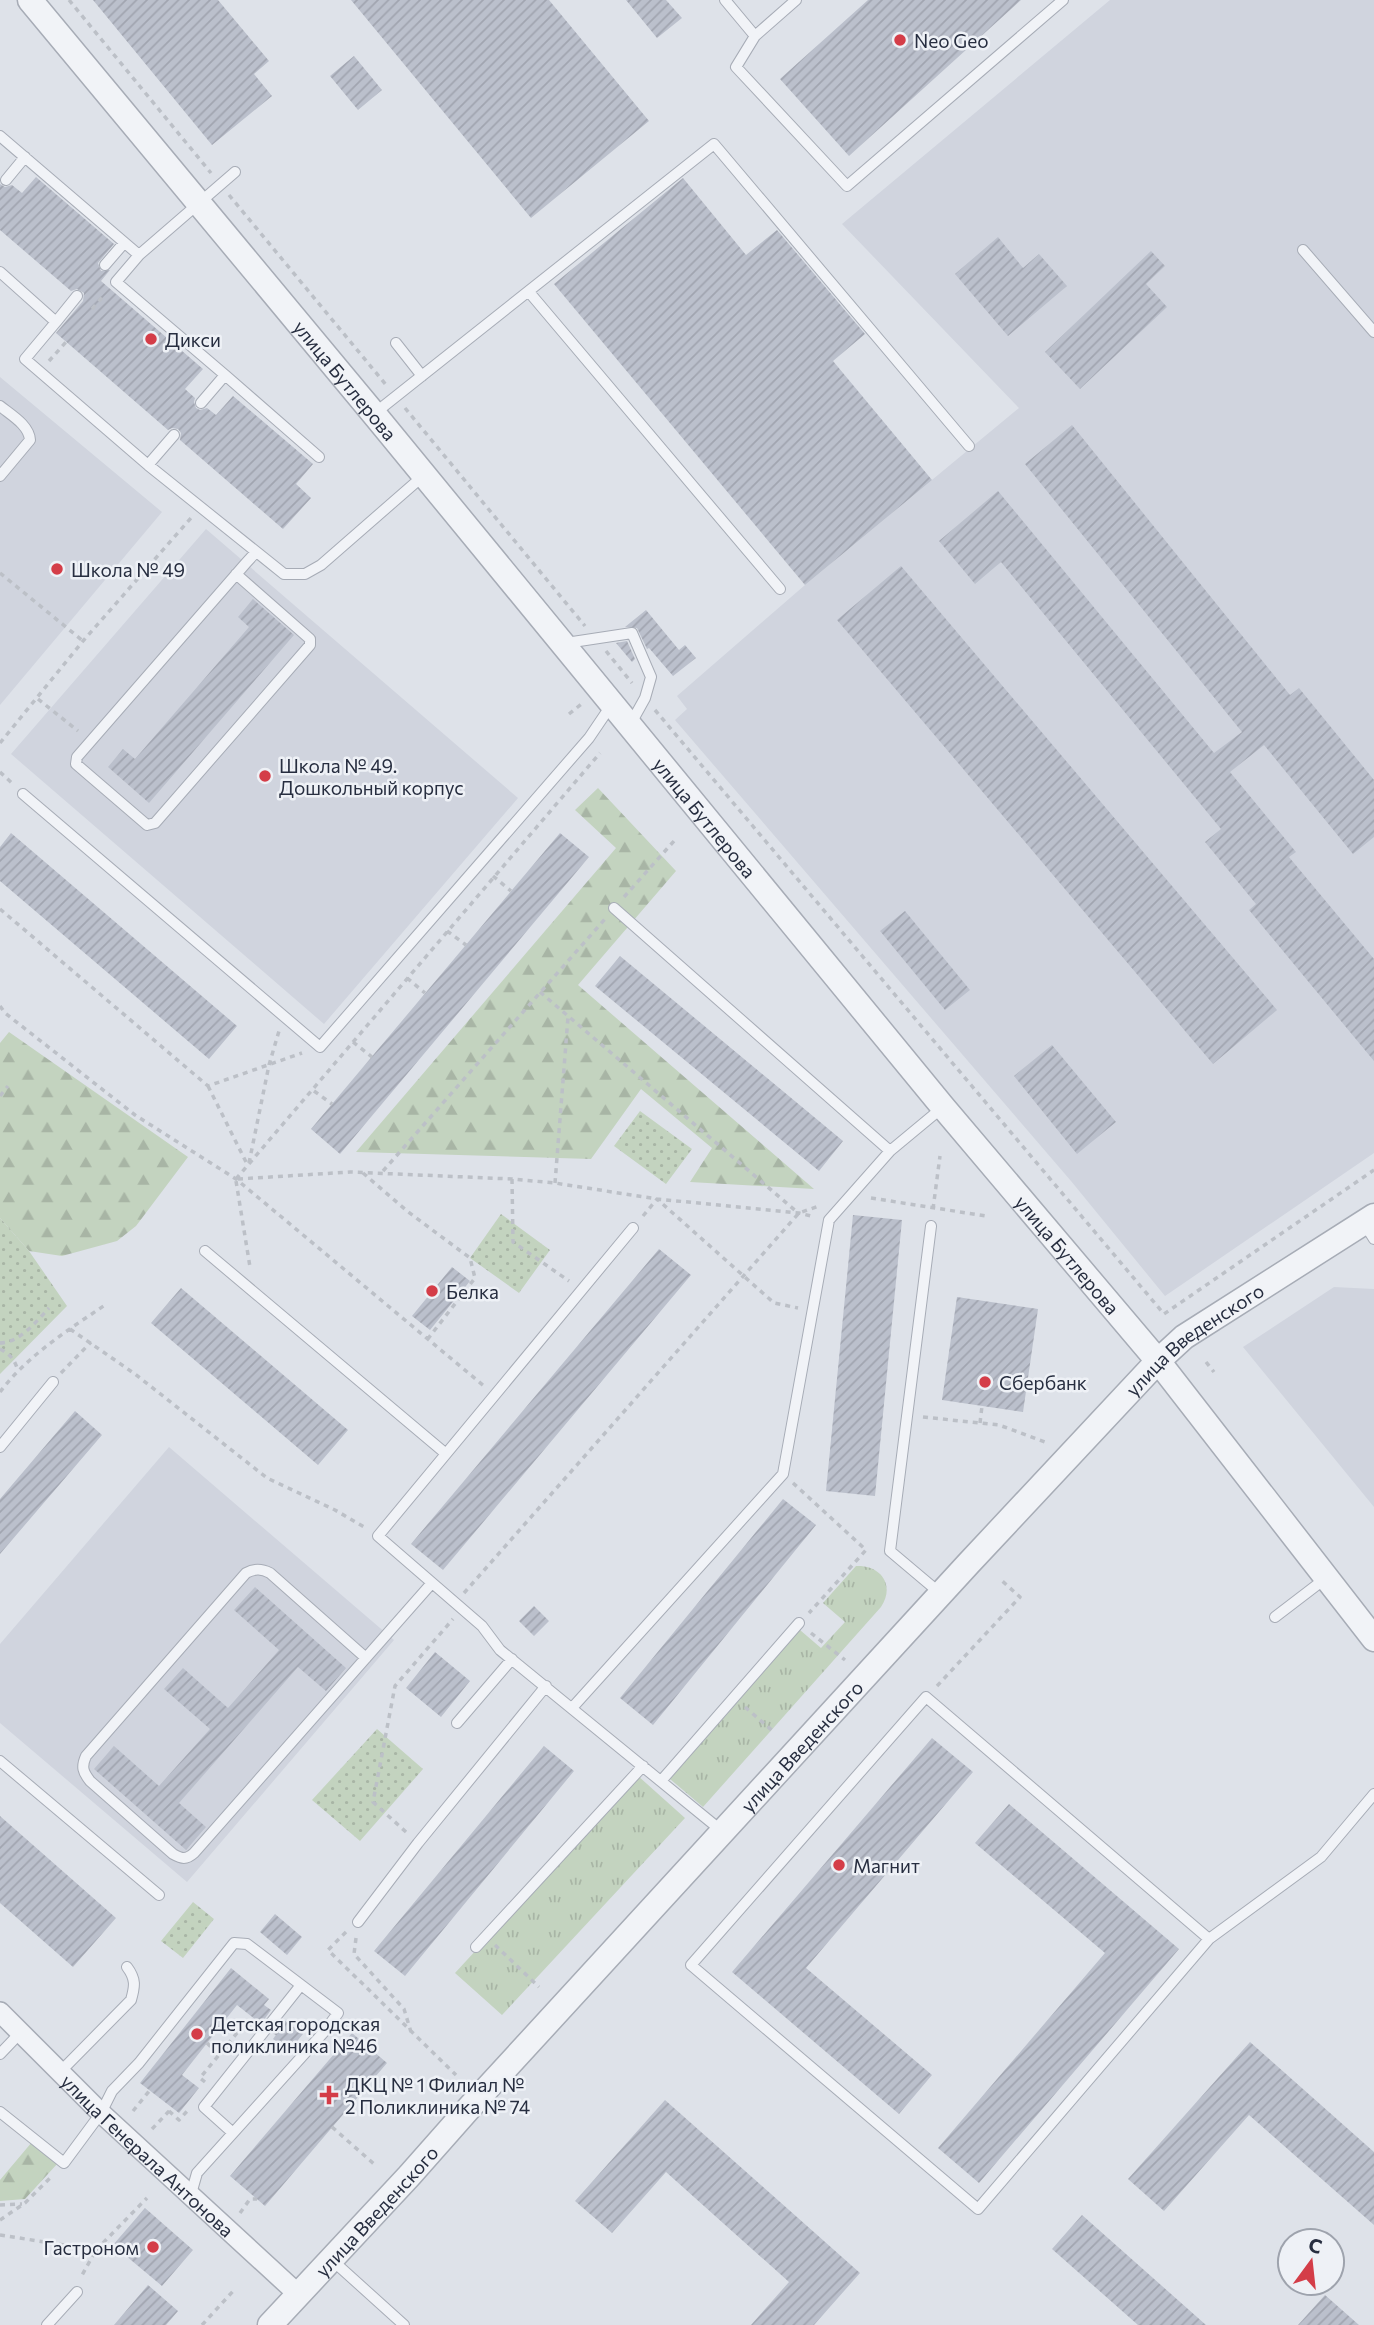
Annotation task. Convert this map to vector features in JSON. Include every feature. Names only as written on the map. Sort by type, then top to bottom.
[{"type":"street","name":"улица Бутлерова","points":[[30,0],[425,475],[943,1107],[1158,1361],[1374,1639]]},
{"type":"street","name":"улица Введенского","points":[[270,2325],[1158,1361],[1184,1337],[1371,1226]]},
{"type":"street","name":"улица Генерала Антонова","points":[[0,2012],[101,2113],[299,2295]]},
{"type":"lane","points":[[724,0],[755,36]]},
{"type":"lane","points":[[796,0],[755,36],[736,66],[847,186],[1063,0]]},
{"type":"lane","points":[[0,136],[139,256]]},
{"type":"lane","points":[[374,414],[714,144],[969,446]]},
{"type":"lane","points":[[6,180],[25,158]]},
{"type":"lane","points":[[235,172],[139,256],[116,282],[319,457]]},
{"type":"lane","points":[[105,265],[124,243]]},
{"type":"lane","points":[[1303,250],[1374,332]]},
{"type":"lane","points":[[0,272],[55,322]]},
{"type":"lane","points":[[529,292],[780,589]]},
{"type":"lane","points":[[77,296],[26,359],[148,465],[284,574],[304,574],[321,565],[425,475]]},
{"type":"lane","points":[[396,343],[422,376]]},
{"type":"lane","points":[[201,403],[225,375]]},
{"type":"lane","points":[[0,406],[24,426],[30,433],[30,440],[0,476]]},
{"type":"lane","points":[[148,465],[174,435]]},
{"type":"lane","points":[[236,574],[310,639],[310,645],[155,822],[147,824],[76,764],[77,757],[90,741],[236,574],[256,552]]},
{"type":"lane","points":[[562,643],[632,633],[651,677],[645,698],[630,725]]},
{"type":"lane","points":[[23,794],[320,1046],[589,738],[612,704]]},
{"type":"lane","points":[[614,908],[890,1151]]},
{"type":"lane","points":[[572,1708],[783,1474],[829,1220],[890,1151],[943,1107]]},
{"type":"lane","points":[[931,1226],[890,1551],[942,1595]]},
{"type":"lane","points":[[633,1228],[378,1536],[482,1626],[500,1650],[723,1833]]},
{"type":"lane","points":[[205,1251],[445,1453]]},
{"type":"lane","points":[[0,1447],[53,1382]]},
{"type":"lane","points":[[366,1658],[270,1573],[262,1569],[252,1570],[246,1573],[86,1756],[82,1764],[83,1773],[173,1854],[181,1859],[188,1858],[366,1658],[431,1584]]},
{"type":"lane","points":[[1275,1617],[1326,1578]]},
{"type":"lane","points":[[661,1781],[799,1623]]},
{"type":"lane","points":[[457,1723],[512,1659]]},
{"type":"lane","points":[[358,1922],[418,1843],[546,1686]]},
{"type":"lane","points":[[1209,1939],[926,1697],[691,1965],[978,2209],[1209,1939],[1321,1857],[1374,1794]]},
{"type":"lane","points":[[0,1761],[159,1895]]},
{"type":"lane","points":[[477,1947],[643,1766]]},
{"type":"lane","points":[[0,2112],[64,2163],[101,2113],[112,2091],[139,2063],[234,1943],[247,1944],[338,2013],[197,2173],[191,2194]]},
{"type":"lane","points":[[61,2071],[131,2000],[135,1987],[134,1975],[127,1967]]},
{"type":"lane","points":[[233,2133],[204,2107],[301,1985]]},
{"type":"lane","points":[[0,2053],[21,2032]]},
{"type":"lane","points":[[332,2260],[404,2325]]},
{"type":"lane","points":[[47,2325],[77,2292]]},
{"type":"path","points":[[69,0],[645,698],[1164,1314],[1374,1170]]},
{"type":"path","points":[[92,309],[116,282]]},
{"type":"path","points":[[40,371],[66,342]]},
{"type":"path","points":[[0,743],[83,641],[201,508]]},
{"type":"path","points":[[0,573],[83,641]]},
{"type":"path","points":[[37,698],[90,741]]},
{"type":"path","points":[[253,1291],[236,1180],[600,753]]},
{"type":"path","points":[[383,1172],[674,841]]},
{"type":"path","points":[[493,876],[511,891]]},
{"type":"path","points":[[0,909],[208,1086],[248,1166]]},
{"type":"path","points":[[447,931],[466,945]]},
{"type":"path","points":[[407,978],[425,993]]},
{"type":"path","points":[[540,992],[799,1213]]},
{"type":"path","points":[[0,1006],[5,1013],[135,1115],[236,1180],[494,1394]]},
{"type":"path","points":[[248,1166],[269,1065],[283,1016]]},
{"type":"path","points":[[555,1183],[569,1016]]},
{"type":"path","points":[[353,1042],[372,1057]]},
{"type":"path","points":[[208,1086],[320,1046]]},
{"type":"path","points":[[0,1096],[8,1086]]},
{"type":"path","points":[[313,1091],[332,1104]]},
{"type":"path","points":[[931,1226],[940,1156]]},
{"type":"path","points":[[236,1180],[362,1172],[512,1179],[657,1199],[799,1213]]},
{"type":"path","points":[[362,1172],[407,1211],[470,1258],[475,1278],[427,1340]]},
{"type":"path","points":[[512,1179],[513,1242],[581,1289]]},
{"type":"path","points":[[852,1195],[986,1216]]},
{"type":"path","points":[[633,1228],[657,1199]]},
{"type":"path","points":[[657,1199],[774,1303],[789,1306]]},
{"type":"path","points":[[418,1843],[373,1802],[395,1686],[458,1606],[799,1213]]},
{"type":"path","points":[[0,1391],[18,1371],[69,1329],[105,1305]]},
{"type":"path","points":[[0,1343],[9,1343],[49,1308]]},
{"type":"path","points":[[69,1329],[91,1342],[267,1478],[335,1510],[378,1536]]},
{"type":"path","points":[[53,1382],[91,1342]]},
{"type":"path","points":[[0,1349],[15,1362],[18,1371]]},
{"type":"path","points":[[1206,1362],[1214,1372]]},
{"type":"path","points":[[980,1423],[982,1406]]},
{"type":"path","points":[[907,1415],[999,1425],[1045,1442]]},
{"type":"path","points":[[783,1474],[866,1550],[799,1623],[845,1660]]},
{"type":"path","points":[[926,1697],[1020,1597],[1000,1579]]},
{"type":"path","points":[[732,1697],[775,1733]]},
{"type":"path","points":[[358,1922],[354,1954],[404,2009],[411,2032]]},
{"type":"path","points":[[343,1934],[328,1950],[456,2075]]},
{"type":"path","points":[[486,1937],[539,1987]]},
{"type":"path","points":[[200,2078],[237,2033]]},
{"type":"path","points":[[207,2043],[219,2055]]},
{"type":"path","points":[[133,2111],[150,2090]]},
{"type":"path","points":[[152,2129],[172,2108]]},
{"type":"path","points":[[332,2127],[374,2164]]},
{"type":"path","points":[[0,2220],[25,2203],[64,2163]]},
{"type":"path","points":[[64,2307],[96,2250],[147,2198]]},
{"type":"path","points":[[240,2213],[250,2199],[257,2199]]},
{"type":"path","points":[[0,2206],[25,2203]]},
{"type":"path","points":[[0,2235],[96,2250]]},
{"type":"path","points":[[202,2325],[235,2289]]},
{"type":"shaded area","points":[[1110,0],[1374,0],[1374,1153],[1165,1296],[1071,1181],[675,720],[687,709],[677,696],[805,585],[1019,408],[842,224]]},
{"type":"shaded area","name":"Школа № 49","points":[[0,377],[162,512],[0,705]]},
{"type":"shaded area","name":"Школа № 49. Дошкольный корпус","points":[[206,529],[518,798],[324,1024],[11,754]]},
{"type":"shaded area","points":[[1334,1287],[1374,1289],[1374,1507],[1243,1347]]},
{"type":"shaded area","points":[[169,1447],[394,1640],[187,1882],[0,1723],[0,1644]]},
{"type":"green space","points":[[598,788],[676,871],[578,985],[814,1189],[690,1182],[712,1148],[641,1089],[591,1159],[356,1152],[616,848],[575,810]]},
{"type":"green space","points":[[9,1032],[188,1157],[136,1226],[117,1241],[62,1256],[29,1251],[0,1218],[0,1043]]},
{"type":"green space","points":[[640,1111],[692,1149],[666,1184],[614,1146]]},
{"type":"green space","points":[[501,1214],[550,1250],[519,1293],[470,1258]]},
{"type":"green space","points":[[0,1218],[29,1251],[67,1306],[0,1374]]},
{"type":"green space","points":[[856,1566],[873,1569],[884,1578],[887,1592],[881,1607],[703,1807],[670,1779],[800,1630],[821,1648],[845,1622],[823,1603]]},
{"type":"green space","points":[[377,1729],[423,1769],[360,1841],[312,1800]]},
{"type":"green space","points":[[637,1775],[685,1818],[502,2015],[455,1973]]},
{"type":"green space","points":[[193,1902],[214,1919],[183,1958],[161,1941]]},
{"type":"green space","points":[[32,2142],[58,2163],[25,2199],[0,2201],[0,2180]]},
{"type":"building","points":[[93,0],[218,0],[269,61],[254,74],[272,96],[212,145]]},
{"type":"building","points":[[351,0],[549,0],[649,121],[531,218]]},
{"type":"building","points":[[626,0],[666,0],[682,18],[657,38]]},
{"type":"building","name":"Neo Geo","points":[[868,0],[1021,0],[849,156],[780,79]]},
{"type":"building","points":[[354,56],[382,90],[358,110],[330,76]]},
{"type":"building","points":[[36,177],[114,244],[98,263],[101,271],[110,270],[101,281],[203,369],[185,389],[195,398],[196,408],[207,408],[216,415],[233,396],[313,464],[296,484],[311,498],[283,529],[180,440],[181,433],[178,429],[168,430],[56,333],[83,301],[84,293],[77,289],[71,291],[0,230],[0,184],[5,187],[12,185],[22,193]]},
{"type":"building","points":[[683,178],[746,255],[777,230],[865,334],[833,361],[932,480],[805,585],[554,284]]},
{"type":"building","points":[[998,237],[1023,268],[1039,254],[1067,286],[1008,336],[955,274]]},
{"type":"building","points":[[1151,251],[1165,266],[1146,284],[1167,307],[1080,389],[1045,352]]},
{"type":"building","points":[[1072,425],[1290,695],[1299,688],[1374,780],[1374,837],[1353,854],[1264,745],[1230,772],[1296,852],[1289,857],[1374,959],[1374,1061],[1249,910],[1256,904],[1205,842],[1221,829],[1001,562],[975,584],[939,541],[998,491],[1214,753],[1242,732],[1025,464]]},
{"type":"building","points":[[901,566],[1277,1010],[1213,1064],[837,620]]},
{"type":"building","points":[[253,599],[294,635],[149,803],[108,767],[123,749],[135,759],[249,627],[238,617]]},
{"type":"building","points":[[646,610],[679,650],[685,645],[696,658],[673,676],[649,648],[647,649],[637,628],[625,627]]},
{"type":"building","points":[[627,641],[635,659],[632,662],[616,643]]},
{"type":"building","points":[[11,833],[237,1026],[209,1059],[0,881],[0,847]]},
{"type":"building","points":[[560,833],[589,857],[340,1154],[311,1129]]},
{"type":"building","points":[[905,911],[970,990],[945,1010],[880,931]]},
{"type":"building","points":[[620,956],[843,1141],[819,1171],[595,986]]},
{"type":"building","points":[[1052,1045],[1116,1122],[1077,1154],[1014,1076]]},
{"type":"building","points":[[853,1215],[902,1220],[875,1496],[826,1491]]},
{"type":"building","points":[[659,1249],[691,1275],[443,1570],[411,1544]]},
{"type":"building","points":[[452,1267],[470,1281],[430,1330],[412,1316]]},
{"type":"building","points":[[181,1288],[348,1430],[318,1465],[151,1323]]},
{"type":"building","points":[[957,1297],[1038,1309],[1023,1412],[942,1400]]},
{"type":"building","points":[[75,1411],[102,1435],[0,1554],[0,1499]]},
{"type":"building","points":[[783,1499],[816,1525],[653,1725],[620,1698]]},
{"type":"building","points":[[255,1587],[346,1668],[326,1691],[298,1667],[179,1803],[206,1827],[186,1850],[94,1769],[114,1746],[159,1786],[210,1729],[164,1689],[183,1668],[228,1708],[279,1650],[234,1610]]},
{"type":"building","points":[[534,1606],[549,1621],[534,1636],[519,1621]]},
{"type":"building","points":[[435,1652],[470,1681],[441,1717],[406,1688]]},
{"type":"building","points":[[932,1738],[973,1772],[806,1968],[932,2075],[899,2114],[732,1972]]},
{"type":"building","points":[[544,1746],[574,1771],[405,1976],[374,1951]]},
{"type":"building","points":[[1009,1804],[1179,1949],[979,2183],[938,2148],[1105,1953],[975,1843]]},
{"type":"building","points":[[0,1816],[116,1918],[73,1967],[0,1903]]},
{"type":"building","points":[[275,1914],[302,1937],[287,1955],[260,1932]]},
{"type":"building","name":"Детская городская поликлиника №46","points":[[231,1968],[269,1999],[264,2005],[271,2010],[261,2024],[237,2005],[182,2075],[199,2088],[179,2113],[140,2083]]},
{"type":"building","points":[[283,2019],[303,2034],[289,2051],[273,2039],[276,2035],[272,2033]]},
{"type":"building","name":"ДКЦ № 1 Филиал № 2 Поликлиника № 74","points":[[352,2033],[387,2063],[265,2206],[230,2176]]},
{"type":"building","points":[[1250,2042],[1374,2152],[1374,2225],[1249,2115],[1164,2211],[1128,2179]]},
{"type":"building","points":[[665,2100],[860,2273],[814,2325],[751,2325],[789,2282],[666,2172],[612,2233],[575,2201]]},
{"type":"building","name":"Гастроном","points":[[145,2208],[193,2250],[162,2286],[113,2245]]},
{"type":"building","points":[[1082,2215],[1206,2325],[1138,2325],[1052,2249]]},
{"type":"building","points":[[148,2285],[178,2311],[166,2325],[114,2325]]},
{"type":"building","points":[[1323,2297],[1327,2297],[1359,2325],[1298,2325]]},
{"type":"place","name":"Neo Geo","points":[[900,40]]},
{"type":"place","name":"Дикси","points":[[151,339]]},
{"type":"place","name":"Школа № 49","points":[[57,569]]},
{"type":"place","name":"Школа № 49. Дошкольный корпус","points":[[265,776]]},
{"type":"place","name":"Белка","points":[[432,1291]]},
{"type":"place","name":"Сбербанк","points":[[985,1382]]},
{"type":"place","name":"Магнит","points":[[839,1865]]},
{"type":"place","name":"Детская городская поликлиника №46","points":[[197,2034]]},
{"type":"place","name":"ДКЦ № 1 Филиал № 2 Поликлиника № 74","points":[[329,2095]]},
{"type":"place","name":"Гастроном","points":[[153,2247]]}]
